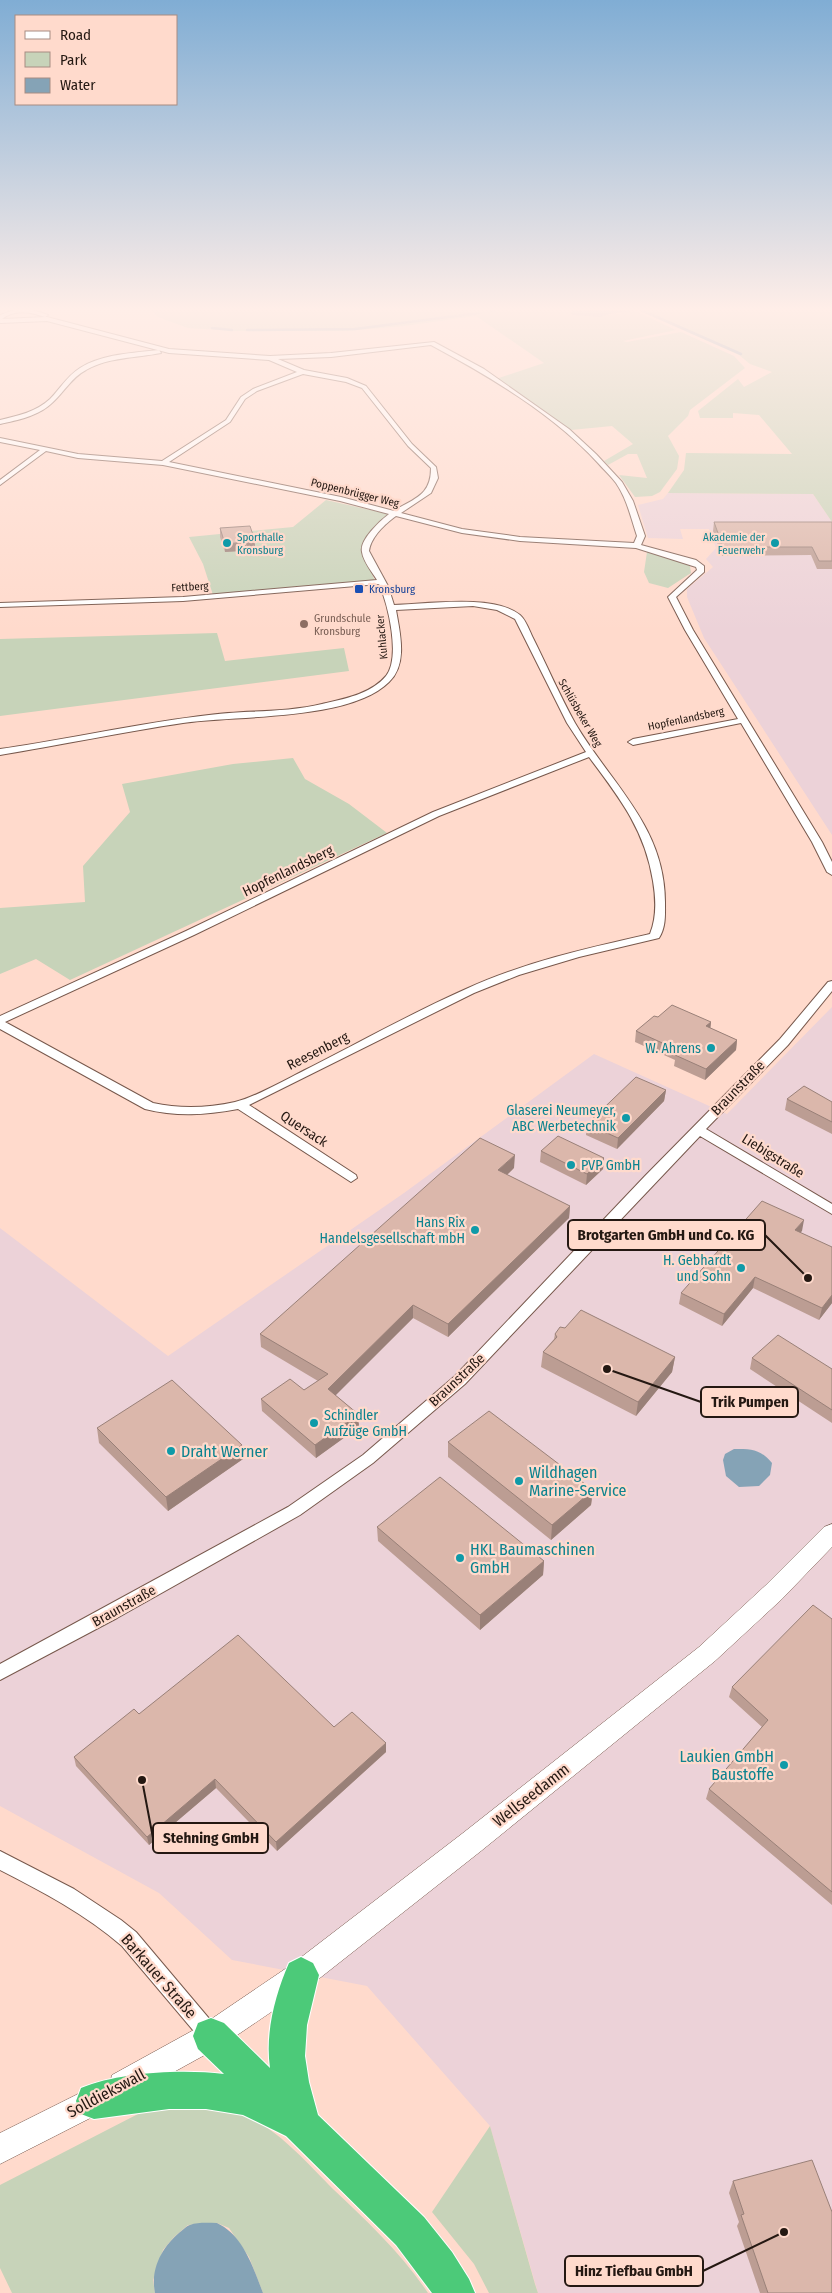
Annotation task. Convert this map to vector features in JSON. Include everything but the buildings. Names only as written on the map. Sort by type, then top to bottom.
[{"type":"highway","points":[[301,1975],[290,2022],[287,2056],[302,2125]]},
{"type":"highway","points":[[212,2036],[410,2232],[438,2266],[455,2293]]},
{"type":"highway","points":[[94,2101],[158,2091],[210,2090],[245,2098],[302,2125]]},
{"type":"main road","name":"Wellseedamm","points":[[212,2036],[301,1975],[708,1654],[774,1592],[832,1533]]},
{"type":"main road","name":"Solldiekswall","points":[[0,2149],[94,2101],[212,2036]]},
{"type":"street","points":[[0,422],[18,417]]},
{"type":"street","points":[[163,463],[228,421],[231,417]]},
{"type":"street","name":"Kuhlacker","points":[[0,752],[57,744],[179,721],[332,705],[364,696],[384,684],[393,672],[398,659],[391,608],[381,582],[365,551],[366,545],[394,514],[427,493],[434,482],[434,468],[410,445],[388,417]]},
{"type":"street","points":[[549,417],[567,430],[594,454],[619,482],[629,501],[641,536],[636,546]]},
{"type":"street","name":"Poppenbrügger Weg","points":[[0,440],[44,450],[103,459],[163,463],[341,499],[394,514],[482,534],[535,540],[636,546],[693,562],[700,566],[701,570],[672,597],[689,630],[744,720]]},
{"type":"street","points":[[0,483],[44,450]]},
{"type":"street","name":"Fettberg","points":[[0,605],[183,599],[381,582]]},
{"type":"street","name":"Schlüsbeker Weg","points":[[391,608],[473,604],[499,608],[518,617],[551,687],[591,753],[628,803],[645,834],[654,857],[660,893],[660,923],[655,936]]},
{"type":"street","points":[[744,720],[817,842],[832,872]]},
{"type":"street","name":"Hopfenlandsberg","points":[[634,742],[744,720]]},
{"type":"street","name":"Hopfenlandsberg","points":[[0,1020],[190,933],[436,814],[591,753]]},
{"type":"street","name":"Reesenberg","points":[[0,1024],[149,1106],[180,1111],[205,1111],[240,1105],[290,1082],[470,991],[515,973],[576,954],[655,936]]},
{"type":"street","name":"Braunstraße","points":[[0,1672],[112,1613],[294,1511],[368,1459],[460,1380],[698,1129],[784,1042],[832,984]]},
{"type":"street","name":"Quersack","points":[[240,1105],[351,1178]]},
{"type":"street","name":"Liebigstraße","points":[[698,1129],[832,1210]]},
{"type":"street","name":"Barkauer Straße","points":[[0,1860],[87,1907],[116,1928],[146,1958],[212,2036]]},
{"type":"shaded area","points":[[668,493],[813,494],[832,522],[832,835],[704,638],[687,597],[687,589],[713,567],[706,559],[716,548],[709,529],[680,529],[683,539],[648,538],[638,505],[663,499]]},
{"type":"shaded area","points":[[832,1007],[832,2293],[538,2293],[490,2126],[367,1986],[232,1960],[159,1893],[0,1806],[0,1228],[168,1356],[404,1193],[594,1054],[727,1114]]},
{"type":"green space","points":[[552,417],[687,417],[668,436],[679,456],[677,469],[660,492],[652,496],[635,497],[619,475],[647,478],[637,454],[628,454],[608,465],[604,461],[633,444],[612,426],[571,430]]},
{"type":"green space","points":[[700,417],[733,417],[733,418]]},
{"type":"green space","points":[[761,417],[832,417],[832,522],[813,494],[668,493],[684,470],[686,453],[792,454]]},
{"type":"green space","points":[[326,500],[388,514],[362,545],[362,551],[375,581],[213,595],[203,564],[189,537],[293,527]]},
{"type":"green space","points":[[647,552],[682,561],[690,566],[691,573],[668,588],[649,583],[644,572]]},
{"type":"green space","points":[[217,633],[225,661],[344,648],[349,671],[0,716],[0,639]]},
{"type":"green space","points":[[293,758],[305,779],[349,804],[387,833],[70,980],[36,959],[0,974],[0,908],[85,902],[83,866],[130,812],[122,784],[233,764]]},
{"type":"green space","points":[[156,2107],[225,2108],[247,2116],[261,2124],[299,2155],[371,2226],[407,2265],[428,2293],[263,2293],[249,2257],[229,2228],[217,2223],[188,2225],[174,2237],[163,2250],[153,2280],[155,2293],[12,2293],[0,2268],[0,2185],[138,2114]]},
{"type":"green space","points":[[490,2126],[538,2293],[489,2293],[474,2264],[432,2212]]},
{"type":"water","points":[[734,1449],[759,1452],[772,1463],[770,1475],[759,1486],[739,1487],[726,1476],[723,1460],[725,1454]]},
{"type":"water","points":[[217,2223],[234,2235],[246,2253],[263,2293],[155,2293],[154,2275],[156,2267],[168,2244],[190,2225]]},
{"type":"place","name":"Sporthalle Kronsburg","points":[[227,543]]},
{"type":"place","name":"Akademie der Feuerwehr","points":[[775,543]]},
{"type":"place","name":"Kronsburg","points":[[359,589]]},
{"type":"place","name":"Grundschule Kronsburg","points":[[304,624]]},
{"type":"place","name":"W. Ahrens","points":[[711,1048]]},
{"type":"place","name":"Glaserei Neumeyer, ABC Werbetechnik","points":[[626,1118]]},
{"type":"place","name":"PVP GmbH","points":[[571,1165]]},
{"type":"place","name":"Hans Rix Handelsgesellschaft mbH","points":[[475,1230]]},
{"type":"place","name":"H. Gebhardt und Sohn","points":[[741,1268]]},
{"type":"place","name":"Brotgarten GmbH und Co. KG","points":[[808,1278]]},
{"type":"place","name":"Trik Pumpen","points":[[607,1369]]},
{"type":"place","name":"Schindler Aufzüge GmbH","points":[[314,1423]]},
{"type":"place","name":"Draht Werner","points":[[171,1451]]},
{"type":"place","name":"Wildhagen Marine-Service","points":[[519,1481]]},
{"type":"place","name":"HKL Baumaschinen GmbH","points":[[460,1558]]},
{"type":"place","name":"Laukien GmbH Baustoffe","points":[[784,1765]]},
{"type":"place","name":"Stehning GmbH","points":[[142,1780]]},
{"type":"place","name":"Hinz Tiefbau GmbH","points":[[784,2232]]}]
